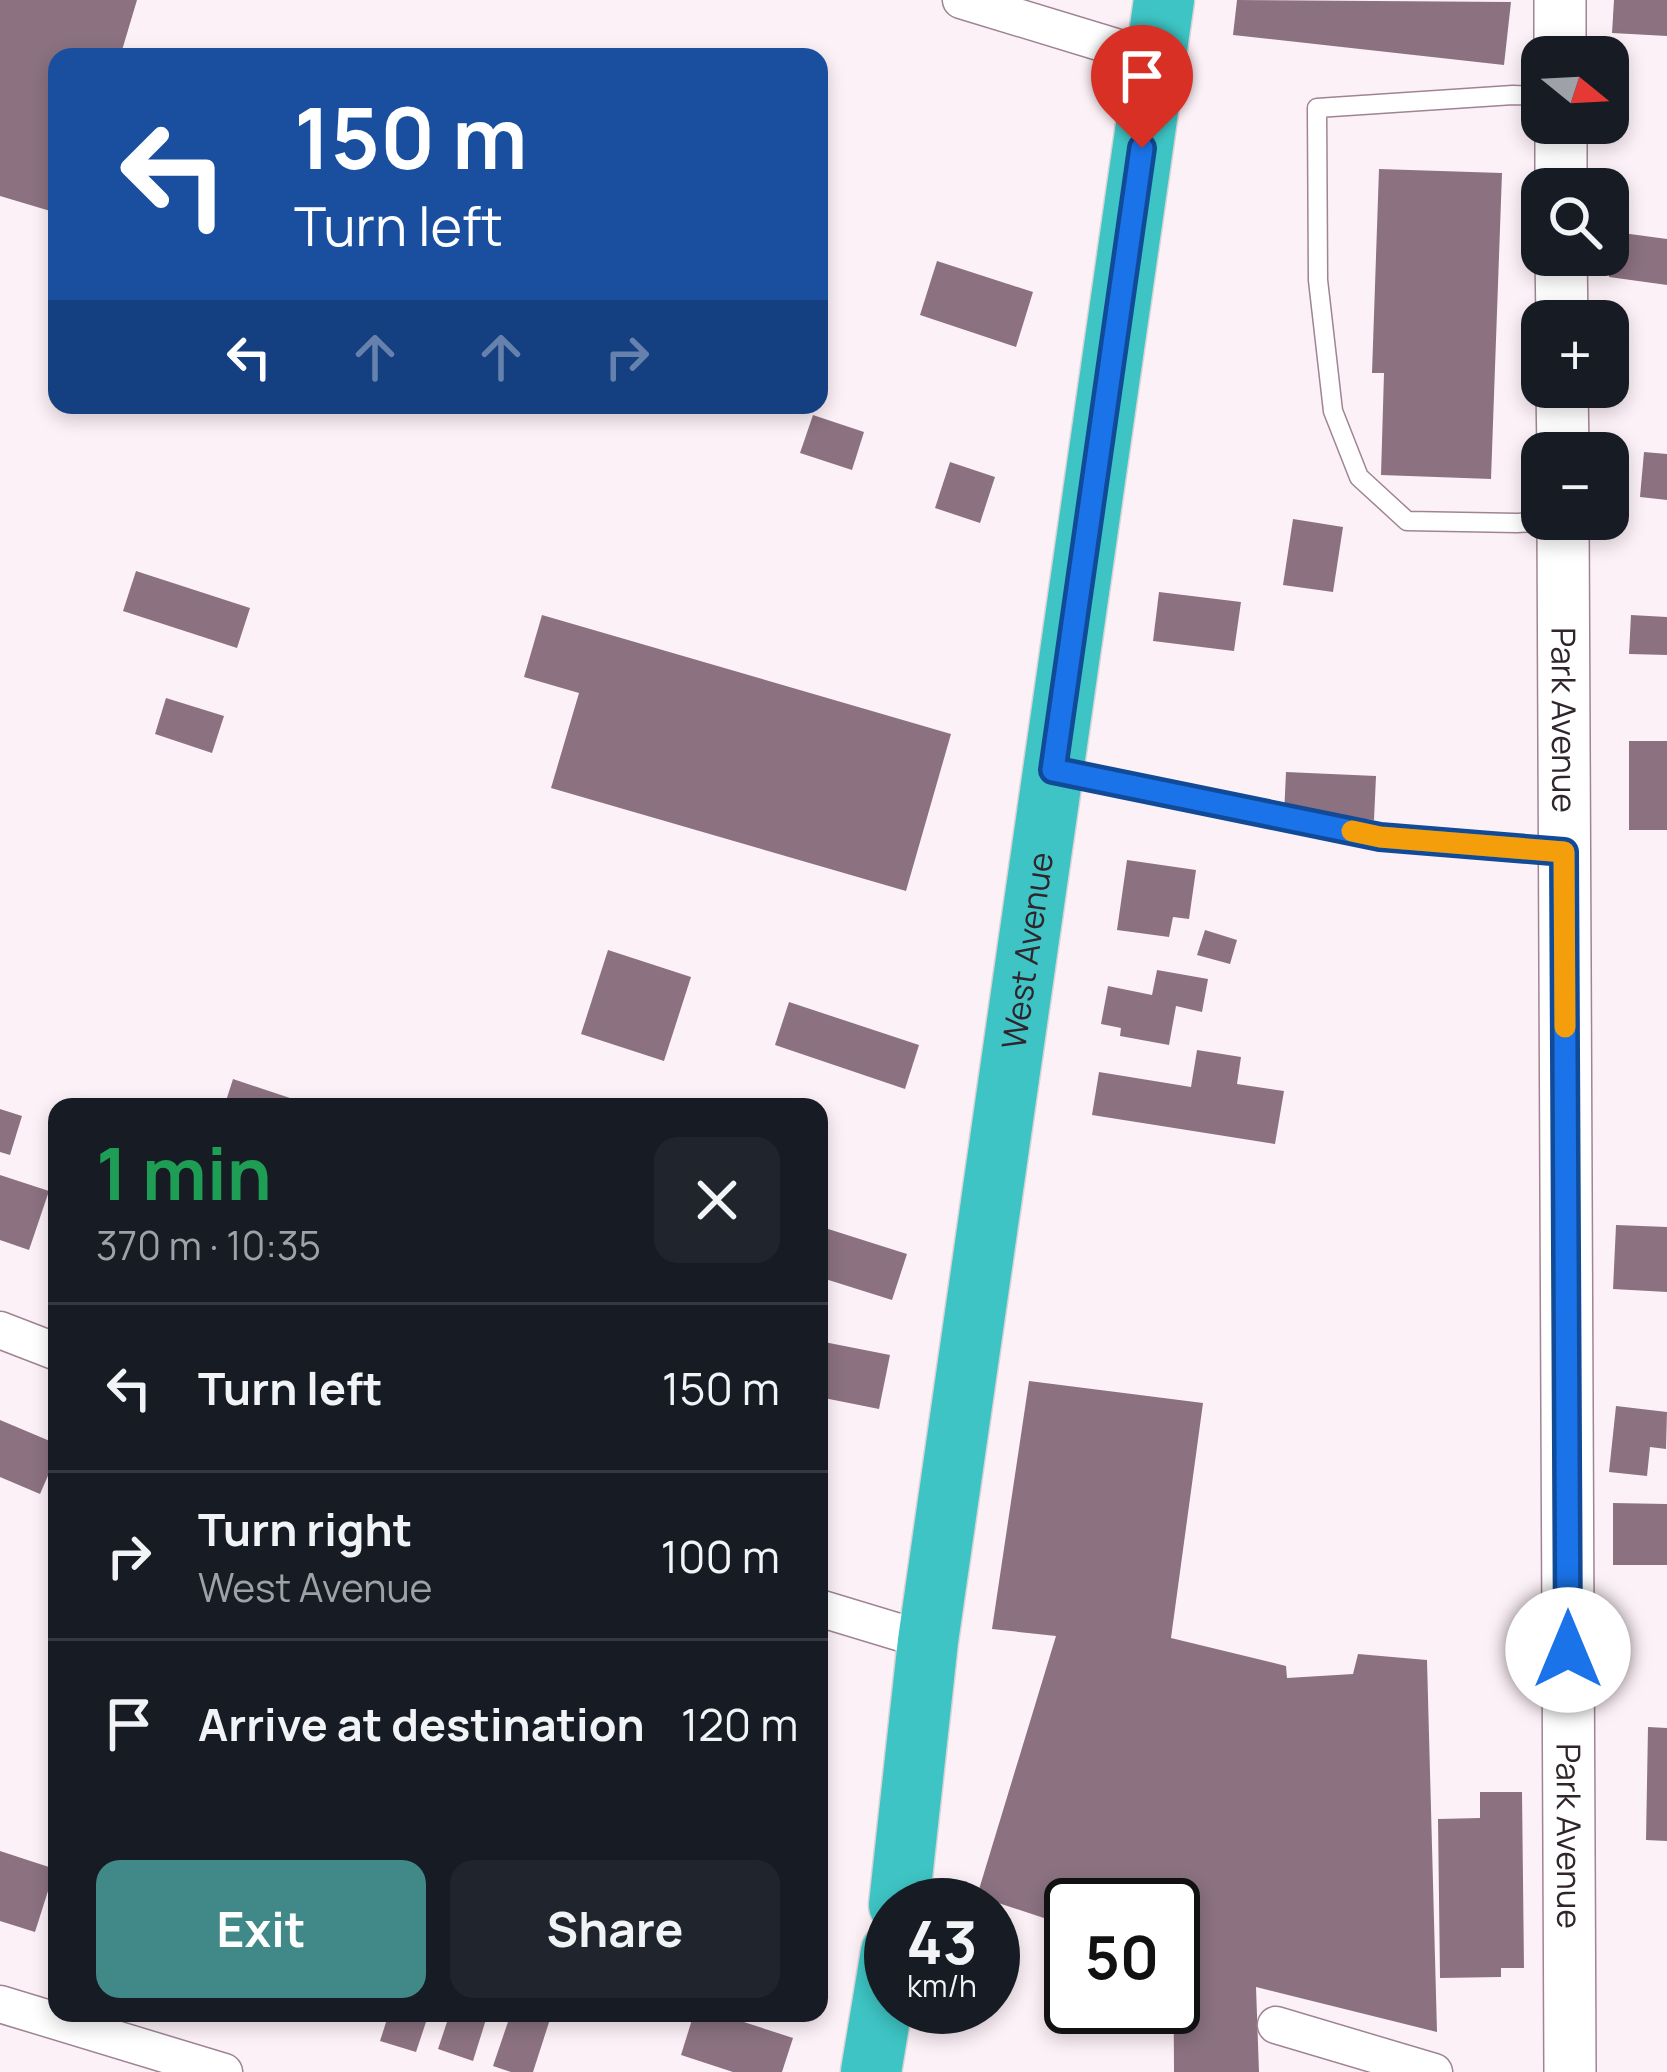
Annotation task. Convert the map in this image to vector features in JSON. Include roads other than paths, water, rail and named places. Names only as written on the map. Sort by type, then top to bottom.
[{"type":"highway","name":"West Avenue","points":[[902,1878],[928,1641],[1164,0]]},
{"type":"highway","points":[[871,2072],[877,2034]]},
{"type":"main road","points":[[1560,0],[1560,36]]},
{"type":"main road","name":"Park Avenue","points":[[1563,540],[1570,2072]]},
{"type":"street","points":[[961,0],[1155,58]]},
{"type":"street","points":[[0,1330],[48,1349]]},
{"type":"street","points":[[828,1611],[928,1641]]},
{"type":"street","points":[[0,2004],[48,2019]]},
{"type":"street","points":[[59,2022],[224,2072]]},
{"type":"street","points":[[1276,2025],[1434,2072]]},
{"type":"lane","points":[[1521,94],[1317,108],[1318,280],[1333,411],[1359,477],[1407,521],[1521,523]]},
{"type":"lane","points":[[1053,770],[1380,837],[1564,852]]}]
